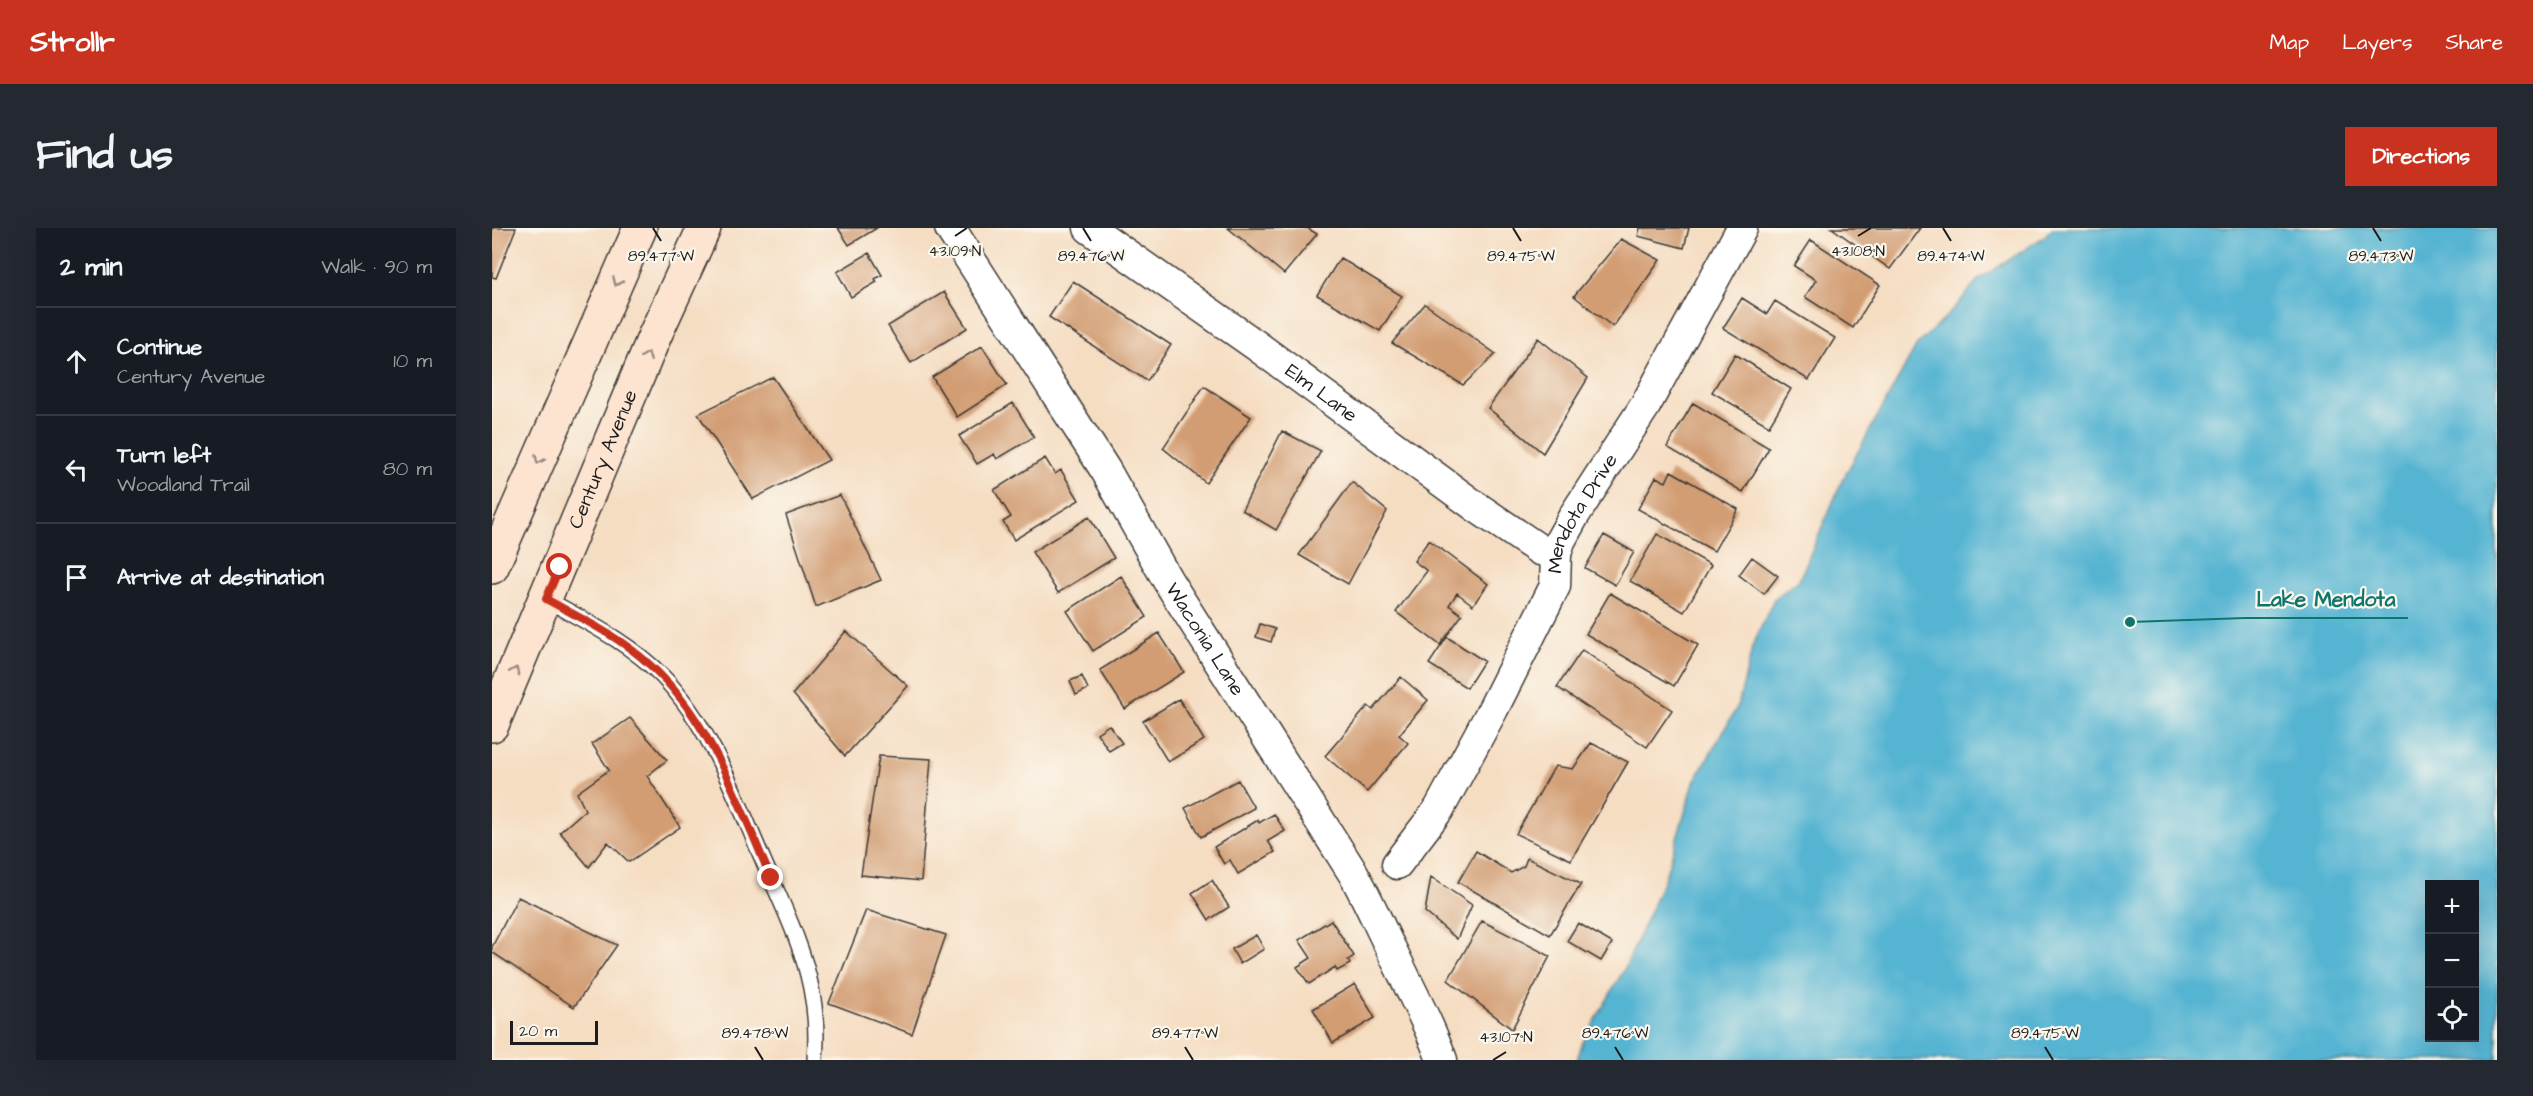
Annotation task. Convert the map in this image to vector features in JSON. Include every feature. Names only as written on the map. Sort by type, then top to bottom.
[{"type":"main road","points":[[492,567],[640,228]]},
{"type":"main road","name":"Century Avenue","points":[[492,725],[655,335],[704,228]]},
{"type":"street","name":"Waconia Lane","points":[[950,228],[1106,471],[1168,581],[1234,682],[1371,903],[1392,952],[1428,1024],[1442,1060]]},
{"type":"street","name":"Elm Lane","points":[[1089,228],[1257,346],[1475,506],[1540,550],[1556,554]]},
{"type":"street","name":"Mendota Drive","points":[[1397,864],[1439,809],[1555,586],[1556,554],[1575,514],[1645,406],[1742,228]]},
{"type":"lane","points":[[546,599],[618,640],[649,663],[694,716],[746,821],[800,946],[812,988],[815,1010],[817,1029],[815,1060]]},
{"type":"water","points":[[2052,228],[2497,228],[2497,1060],[1577,1060],[1582,1044],[1626,966],[1665,877],[1695,780],[1738,706],[1753,645],[1774,599],[1799,580],[1843,479],[1917,345],[1953,310],[1978,280],[2044,237]]},
{"type":"building","points":[[492,228],[516,228],[496,278],[492,277]]},
{"type":"building","points":[[838,228],[877,228],[849,245]]},
{"type":"building","points":[[1228,228],[1307,228],[1317,234],[1284,274]]},
{"type":"building","points":[[1640,228],[1689,228],[1684,248],[1638,236]]},
{"type":"building","points":[[1832,228],[1920,228],[1890,269]]},
{"type":"building","points":[[1621,239],[1660,260],[1613,327],[1574,296]]},
{"type":"building","points":[[1811,240],[1880,285],[1853,328],[1805,297],[1816,280],[1794,266]]},
{"type":"building","points":[[869,253],[882,275],[875,279],[877,282],[851,297],[837,272]]},
{"type":"building","points":[[1340,258],[1402,296],[1380,331],[1317,295]]},
{"type":"building","points":[[1073,281],[1171,345],[1147,381],[1049,317]]},
{"type":"building","points":[[944,292],[967,328],[911,363],[888,326]]},
{"type":"building","points":[[1742,298],[1767,314],[1775,301],[1835,338],[1809,380],[1723,328]]},
{"type":"building","points":[[1425,304],[1496,354],[1463,385],[1392,343]]},
{"type":"building","points":[[1538,338],[1588,378],[1543,453],[1488,408]]},
{"type":"building","points":[[982,346],[1007,385],[957,417],[932,377]]},
{"type":"building","points":[[1735,354],[1791,389],[1769,426],[1712,392]]},
{"type":"building","points":[[773,377],[829,460],[753,499],[698,414]]},
{"type":"building","points":[[1204,386],[1251,417],[1206,483],[1163,448]]},
{"type":"building","points":[[1013,403],[1034,437],[997,459],[994,454],[977,464],[959,436]]},
{"type":"building","points":[[1693,403],[1769,448],[1743,492],[1667,447]]},
{"type":"building","points":[[1282,431],[1321,451],[1276,530],[1242,510]]},
{"type":"building","points":[[1045,458],[1055,474],[1061,470],[1079,500],[1014,540],[1003,522],[1011,517],[994,490]]},
{"type":"building","points":[[1671,471],[1738,509],[1714,551],[1638,509],[1656,477],[1666,482]]},
{"type":"building","points":[[1352,482],[1387,511],[1348,584],[1299,555]]},
{"type":"building","points":[[840,495],[881,580],[816,607],[786,515]]},
{"type":"building","points":[[1089,517],[1114,558],[1058,593],[1032,552]]},
{"type":"building","points":[[1657,534],[1711,565],[1684,612],[1630,581]]},
{"type":"building","points":[[1604,535],[1634,552],[1615,585],[1585,568]]},
{"type":"building","points":[[1429,540],[1488,584],[1473,605],[1457,593],[1449,605],[1462,615],[1440,645],[1396,612],[1427,571],[1414,561]]},
{"type":"building","points":[[1752,557],[1778,576],[1764,594],[1739,575]]},
{"type":"building","points":[[1121,576],[1147,617],[1093,651],[1067,611]]},
{"type":"building","points":[[1610,593],[1698,645],[1674,686],[1586,634]]},
{"type":"building","points":[[1260,624],[1275,629],[1271,642],[1256,637]]},
{"type":"building","points":[[846,631],[908,686],[845,756],[793,694]]},
{"type":"building","points":[[1159,633],[1184,672],[1125,709],[1100,670]]},
{"type":"building","points":[[1447,637],[1484,661],[1467,688],[1429,664]]},
{"type":"building","points":[[1582,650],[1672,710],[1647,747],[1557,687]]},
{"type":"building","points":[[1082,676],[1088,689],[1076,695],[1070,681]]},
{"type":"building","points":[[1401,677],[1428,700],[1399,735],[1408,743],[1367,792],[1325,756],[1368,706],[1373,710]]},
{"type":"building","points":[[1179,699],[1204,740],[1168,762],[1143,721]]},
{"type":"building","points":[[630,718],[667,760],[647,776],[680,827],[629,862],[608,842],[589,867],[560,832],[585,810],[577,793],[609,770],[592,744]]},
{"type":"building","points":[[1109,725],[1122,743],[1109,751],[1097,733]]},
{"type":"building","points":[[1591,743],[1628,762],[1571,860],[1516,834],[1555,766],[1573,769]]},
{"type":"building","points":[[879,756],[931,759],[921,881],[861,875]]},
{"type":"building","points":[[1238,780],[1254,808],[1201,837],[1185,808]]},
{"type":"building","points":[[1274,814],[1285,831],[1268,841],[1275,852],[1238,874],[1230,860],[1224,864],[1214,847],[1258,820],[1259,823]]},
{"type":"building","points":[[1476,851],[1511,873],[1524,866],[1527,858],[1581,884],[1550,935],[1458,882]]},
{"type":"building","points":[[1431,877],[1472,905],[1457,939],[1425,912]]},
{"type":"building","points":[[1212,880],[1229,907],[1209,920],[1192,893]]},
{"type":"building","points":[[518,897],[617,945],[574,1007],[492,952],[492,947]]},
{"type":"building","points":[[866,910],[946,935],[912,1034],[829,1003]]},
{"type":"building","points":[[1331,920],[1354,956],[1348,960],[1350,964],[1337,971],[1335,967],[1309,984],[1297,967],[1311,958],[1299,940]]},
{"type":"building","points":[[1482,921],[1550,956],[1512,1029],[1448,980]]},
{"type":"building","points":[[1578,923],[1612,943],[1601,961],[1567,941]]},
{"type":"building","points":[[1256,935],[1264,949],[1240,964],[1232,949]]},
{"type":"building","points":[[1355,984],[1375,1018],[1333,1043],[1313,1009]]},
{"type":"place","name":"Lake Mendota","points":[[2130,622]]},
{"type":"route","points":[[560,567],[546,599],[626,645],[649,663],[676,692],[694,716],[717,759],[771,878]]}]
